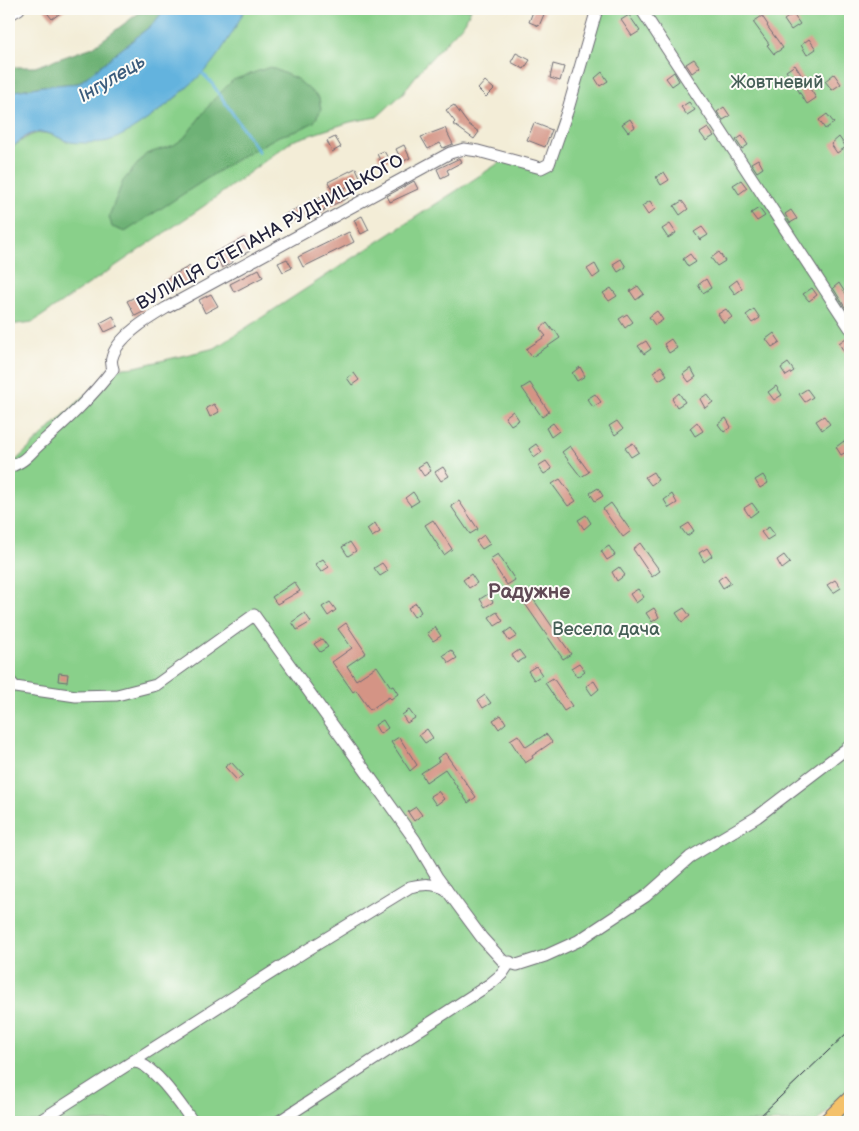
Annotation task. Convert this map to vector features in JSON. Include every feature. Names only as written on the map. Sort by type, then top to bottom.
[{"type":"main road","points":[[825,1122],[850,1098]]},
{"type":"street","points":[[9,16],[19,9]]},
{"type":"street","name":"ВУЛИЦЯ СТЕПАНА РУДНИЦЬКОГО","points":[[9,467],[24,461],[37,446],[81,408],[113,369],[111,359],[116,349],[138,325],[166,308],[450,153],[464,149],[541,168],[549,164],[573,92],[597,9]]},
{"type":"street","points":[[641,9],[850,328]]},
{"type":"street","points":[[9,680],[15,687],[31,691],[76,696],[117,695],[156,685],[254,616],[415,840],[446,889],[496,954],[503,960],[517,965],[545,956],[578,941],[646,896],[690,857],[757,817],[850,746]]},
{"type":"street","points":[[38,1122],[410,887],[426,883],[435,884],[446,889]]},
{"type":"street","points":[[278,1122],[490,984],[502,974],[510,962]]},
{"type":"street","points":[[133,1062],[140,1062],[150,1069],[194,1122]]},
{"type":"green space","points":[[144,9],[165,9],[153,24],[79,83],[43,86],[9,92],[9,67],[35,67],[93,47]]},
{"type":"green space","points":[[245,9],[471,9],[465,22],[422,68],[402,94],[377,117],[350,122],[292,141],[204,206],[33,322],[9,325],[9,150],[24,139],[36,134],[50,134],[67,142],[151,117],[179,95],[211,64]]},
{"type":"green space","points":[[597,9],[850,9],[850,1090],[816,1122],[9,1122],[9,467],[113,369],[135,367],[215,348],[505,159],[549,164]]},
{"type":"green space","points":[[270,67],[297,79],[319,98],[321,110],[314,122],[297,131],[279,136],[237,159],[125,232],[112,227],[109,216],[123,181],[146,154],[174,145],[184,138],[214,99],[233,80]]},
{"type":"green space","points":[[850,1107],[850,1122],[840,1122],[838,1120]]},
{"type":"water","name":"Інгулець","points":[[165,9],[245,9],[221,51],[203,73],[163,108],[133,129],[108,141],[93,143],[70,142],[54,135],[38,132],[30,134],[9,150],[9,92],[43,86],[79,83],[153,24]]},
{"type":"building","points":[[44,9],[66,9],[52,19]]},
{"type":"building","points":[[534,9],[545,12],[539,26],[529,22]]},
{"type":"building","points":[[793,14],[800,24],[791,30],[784,20]]},
{"type":"building","points":[[629,15],[640,31],[632,36],[621,20]]},
{"type":"building","points":[[762,16],[783,48],[774,54],[753,22]]},
{"type":"building","points":[[809,39],[816,49],[807,55],[801,45]]},
{"type":"building","points":[[516,53],[530,60],[524,69],[511,62]]},
{"type":"building","points":[[694,59],[700,67],[692,73],[686,64]]},
{"type":"building","points":[[553,64],[564,67],[560,81],[550,78]]},
{"type":"building","points":[[795,65],[816,98],[807,104],[786,71]]},
{"type":"building","points":[[602,72],[608,81],[600,86],[595,78]]},
{"type":"building","points":[[674,72],[679,81],[672,86],[666,78]]},
{"type":"building","points":[[834,74],[841,84],[832,90],[825,81]]},
{"type":"building","points":[[485,81],[494,89],[486,97],[478,89]]},
{"type":"building","points":[[689,102],[695,110],[687,115],[681,107]]},
{"type":"building","points":[[454,105],[468,124],[479,132],[474,139],[453,124],[455,122],[446,110]]},
{"type":"building","points":[[724,107],[730,116],[723,120],[717,112]]},
{"type":"building","points":[[827,114],[834,123],[825,129],[819,120]]},
{"type":"building","points":[[630,119],[635,127],[628,132],[622,124]]},
{"type":"building","points":[[534,123],[552,130],[545,147],[527,140]]},
{"type":"building","points":[[445,128],[453,144],[443,148],[440,143],[428,149],[421,137]]},
{"type":"building","points":[[708,128],[714,136],[706,141],[700,133]]},
{"type":"building","points":[[742,136],[748,145],[742,149],[736,140]]},
{"type":"building","points":[[335,137],[341,147],[332,152],[327,141]]},
{"type":"building","points":[[839,137],[846,147],[837,153],[831,144]]},
{"type":"building","points":[[404,145],[410,158],[402,162],[396,149]]},
{"type":"building","points":[[384,151],[389,160],[382,164],[377,154]]},
{"type":"building","points":[[460,158],[462,162],[447,170],[449,174],[441,178],[437,169]]},
{"type":"building","points":[[758,159],[763,168],[757,172],[751,163]]},
{"type":"building","points":[[356,168],[361,179],[343,189],[348,198],[324,209],[325,211],[316,215],[310,202],[333,191],[328,182]]},
{"type":"building","points":[[664,172],[669,180],[661,185],[656,177]]},
{"type":"building","points":[[741,180],[747,188],[739,194],[733,185]]},
{"type":"building","points":[[414,181],[418,189],[390,202],[387,196]]},
{"type":"building","points":[[650,201],[655,209],[648,215],[642,206]]},
{"type":"building","points":[[682,201],[688,209],[680,215],[674,206]]},
{"type":"building","points":[[299,207],[303,215],[289,223],[284,215]]},
{"type":"building","points":[[759,208],[765,216],[757,221],[751,213]]},
{"type":"building","points":[[791,210],[797,219],[790,223],[785,214]]},
{"type":"building","points":[[362,216],[369,230],[361,234],[354,220]]},
{"type":"building","points":[[670,224],[676,233],[668,238],[662,229]]},
{"type":"building","points":[[702,227],[708,235],[700,240],[694,232]]},
{"type":"building","points":[[349,232],[354,242],[303,267],[298,257]]},
{"type":"building","points":[[244,238],[250,251],[232,260],[233,262],[222,268],[214,253]]},
{"type":"building","points":[[719,252],[725,261],[717,266],[711,258]]},
{"type":"building","points":[[690,254],[696,262],[688,267],[683,259]]},
{"type":"building","points":[[287,259],[292,268],[283,272],[278,263]]},
{"type":"building","points":[[621,259],[626,267],[618,272],[613,264]]},
{"type":"building","points":[[595,264],[600,273],[593,278],[587,269]]},
{"type":"building","points":[[190,266],[196,279],[168,293],[162,281]]},
{"type":"building","points":[[259,269],[263,277],[234,292],[230,284]]},
{"type":"building","points":[[706,279],[711,288],[703,293],[698,285]]},
{"type":"building","points":[[737,280],[742,289],[735,294],[729,286]]},
{"type":"building","points":[[839,283],[848,297],[850,296],[850,315],[833,288]]},
{"type":"building","points":[[638,286],[644,294],[636,300],[630,291]]},
{"type":"building","points":[[611,288],[617,296],[609,301],[603,293]]},
{"type":"building","points":[[812,288],[817,295],[809,301],[803,294]]},
{"type":"building","points":[[211,294],[218,306],[205,313],[199,300]]},
{"type":"building","points":[[137,296],[145,311],[135,316],[127,301]]},
{"type":"building","points":[[726,309],[732,317],[724,323],[718,314]]},
{"type":"building","points":[[754,309],[760,318],[752,323],[746,315]]},
{"type":"building","points":[[657,311],[663,320],[655,325],[649,317]]},
{"type":"building","points":[[627,314],[633,322],[625,328],[619,319]]},
{"type":"building","points":[[113,316],[118,326],[105,332],[100,323]]},
{"type":"building","points":[[547,323],[560,338],[532,357],[526,349],[546,336],[540,329]]},
{"type":"building","points":[[774,333],[780,342],[772,347],[766,339]]},
{"type":"building","points":[[846,338],[850,348],[844,352],[839,343]]},
{"type":"building","points":[[671,339],[677,348],[669,353],[664,344]]},
{"type":"building","points":[[646,341],[651,349],[644,354],[638,346]]},
{"type":"building","points":[[788,363],[794,371],[786,376],[781,368]]},
{"type":"building","points":[[661,366],[667,375],[659,380],[653,372]]},
{"type":"building","points":[[580,367],[585,376],[577,381],[572,373]]},
{"type":"building","points":[[691,368],[696,377],[689,382],[683,374]]},
{"type":"building","points":[[354,373],[359,380],[352,385],[347,378]]},
{"type":"building","points":[[530,383],[549,412],[542,417],[522,388]]},
{"type":"building","points":[[776,386],[782,395],[774,400],[768,392]]},
{"type":"building","points":[[807,389],[813,397],[805,402],[799,394]]},
{"type":"building","points":[[679,393],[685,402],[677,407],[672,399]]},
{"type":"building","points":[[595,394],[601,402],[593,407],[587,399]]},
{"type":"building","points":[[707,394],[713,402],[705,408],[700,399]]},
{"type":"building","points":[[214,404],[219,412],[210,417],[206,408]]},
{"type":"building","points":[[513,411],[519,420],[511,425],[505,417]]},
{"type":"building","points":[[824,416],[830,424],[822,430],[816,421]]},
{"type":"building","points":[[726,418],[731,427],[724,432],[718,424]]},
{"type":"building","points":[[617,421],[623,429],[615,435],[609,426]]},
{"type":"building","points":[[697,422],[703,431],[695,436],[690,428]]},
{"type":"building","points":[[553,423],[559,431],[551,437],[546,428]]},
{"type":"building","points":[[844,441],[849,450],[841,455],[836,447]]},
{"type":"building","points":[[633,443],[639,452],[631,457],[625,448]]},
{"type":"building","points":[[536,444],[542,452],[534,458],[529,449]]},
{"type":"building","points":[[570,446],[589,472],[581,477],[562,452]]},
{"type":"building","points":[[546,461],[552,469],[544,474],[538,466]]},
{"type":"building","points":[[426,462],[431,471],[424,476],[418,467]]},
{"type":"building","points":[[443,467],[449,476],[441,481],[435,472]]},
{"type":"building","points":[[653,472],[658,480],[651,485],[645,477]]},
{"type":"building","points":[[763,475],[768,483],[760,488],[755,480]]},
{"type":"building","points":[[560,479],[576,501],[568,506],[552,484]]},
{"type":"building","points":[[598,488],[603,496],[595,501],[590,493]]},
{"type":"building","points":[[413,492],[419,501],[411,506],[405,498]]},
{"type":"building","points":[[672,494],[677,503],[669,508],[664,500]]},
{"type":"building","points":[[459,501],[478,529],[470,534],[451,506]]},
{"type":"building","points":[[611,503],[631,531],[623,537],[603,509]]},
{"type":"building","points":[[752,503],[758,511],[750,517],[744,508]]},
{"type":"building","points":[[586,515],[591,523],[584,529],[578,520]]},
{"type":"building","points":[[433,520],[452,549],[444,555],[425,525]]},
{"type":"building","points":[[375,523],[380,532],[372,537],[367,529]]},
{"type":"building","points":[[689,523],[694,531],[687,536],[681,528]]},
{"type":"building","points":[[769,527],[775,535],[767,540],[761,532]]},
{"type":"building","points":[[484,535],[490,544],[482,549],[476,541]]},
{"type":"building","points":[[350,542],[356,551],[348,556],[342,547]]},
{"type":"building","points":[[640,543],[660,571],[652,577],[633,549]]},
{"type":"building","points":[[609,546],[615,555],[607,560],[601,551]]},
{"type":"building","points":[[707,548],[712,556],[704,562],[699,553]]},
{"type":"building","points":[[498,554],[515,580],[507,585],[490,559]]},
{"type":"building","points":[[784,555],[790,563],[782,569],[777,560]]},
{"type":"building","points":[[323,559],[329,567],[321,572],[315,564]]},
{"type":"building","points":[[382,563],[388,571],[380,576],[374,568]]},
{"type":"building","points":[[619,567],[625,575],[617,581],[612,572]]},
{"type":"building","points":[[471,574],[477,583],[469,588],[463,580]]},
{"type":"building","points":[[725,575],[731,583],[723,588],[718,580]]},
{"type":"building","points":[[835,580],[841,588],[833,593],[827,585]]},
{"type":"building","points":[[294,582],[300,591],[277,604],[272,597]]},
{"type":"building","points":[[638,589],[644,597],[636,603],[630,594]]},
{"type":"building","points":[[527,590],[571,654],[563,659],[519,595]]},
{"type":"building","points":[[488,594],[493,602],[485,607],[480,599]]},
{"type":"building","points":[[330,602],[336,610],[328,616],[322,607]]},
{"type":"building","points":[[416,603],[421,612],[414,617],[408,608]]},
{"type":"building","points":[[654,608],[659,617],[652,622],[646,613]]},
{"type":"building","points":[[684,608],[690,616],[682,622],[676,613]]},
{"type":"building","points":[[497,612],[503,621],[495,626],[489,617]]},
{"type":"building","points":[[305,613],[311,622],[297,630],[292,622]]},
{"type":"building","points":[[346,623],[366,653],[347,666],[356,680],[377,666],[398,694],[391,699],[389,697],[370,710],[356,690],[353,692],[332,662],[352,648],[338,629]]},
{"type":"building","points":[[435,627],[441,636],[433,641],[427,633]]},
{"type":"building","points":[[511,628],[517,636],[509,641],[504,633]]},
{"type":"building","points":[[322,639],[328,647],[320,652],[314,644]]},
{"type":"building","points":[[451,650],[457,658],[449,663],[443,655]]},
{"type":"building","points":[[519,650],[525,658],[517,663],[512,655]]},
{"type":"building","points":[[579,663],[585,671],[577,677],[571,668]]},
{"type":"building","points":[[536,666],[542,675],[534,680],[528,671]]},
{"type":"building","points":[[59,673],[68,674],[67,682],[58,681]]},
{"type":"building","points":[[553,678],[572,706],[564,711],[545,683]]},
{"type":"building","points":[[594,681],[599,689],[592,695],[586,686]]},
{"type":"building","points":[[485,695],[491,703],[483,708],[478,700]]},
{"type":"building","points":[[409,710],[415,718],[407,723],[402,715]]},
{"type":"building","points":[[501,715],[506,723],[499,729],[493,720]]},
{"type":"building","points":[[383,720],[388,728],[380,734],[375,725]]},
{"type":"building","points":[[427,729],[433,738],[425,743],[419,735]]},
{"type":"building","points":[[546,734],[552,742],[525,763],[510,740],[518,735],[526,747]]},
{"type":"building","points":[[399,737],[417,765],[410,771],[391,742]]},
{"type":"building","points":[[445,753],[476,797],[468,803],[445,769],[426,782],[421,773],[439,761],[437,758]]},
{"type":"building","points":[[231,762],[243,775],[237,780],[225,767]]},
{"type":"building","points":[[438,791],[444,799],[436,805],[430,796]]},
{"type":"building","points":[[416,807],[422,815],[414,821],[408,812]]},
{"type":"waterway","points":[[202,73],[211,82],[259,152]]},
{"type":"tram line","points":[[754,1122],[850,1030]]},
{"type":"district","name":"Радужне","points":[[529,592]]},
{"type":"park label","name":"Жовтневий","points":[[777,82]]},
{"type":"park label","name":"Весела дача","points":[[606,629]]}]
